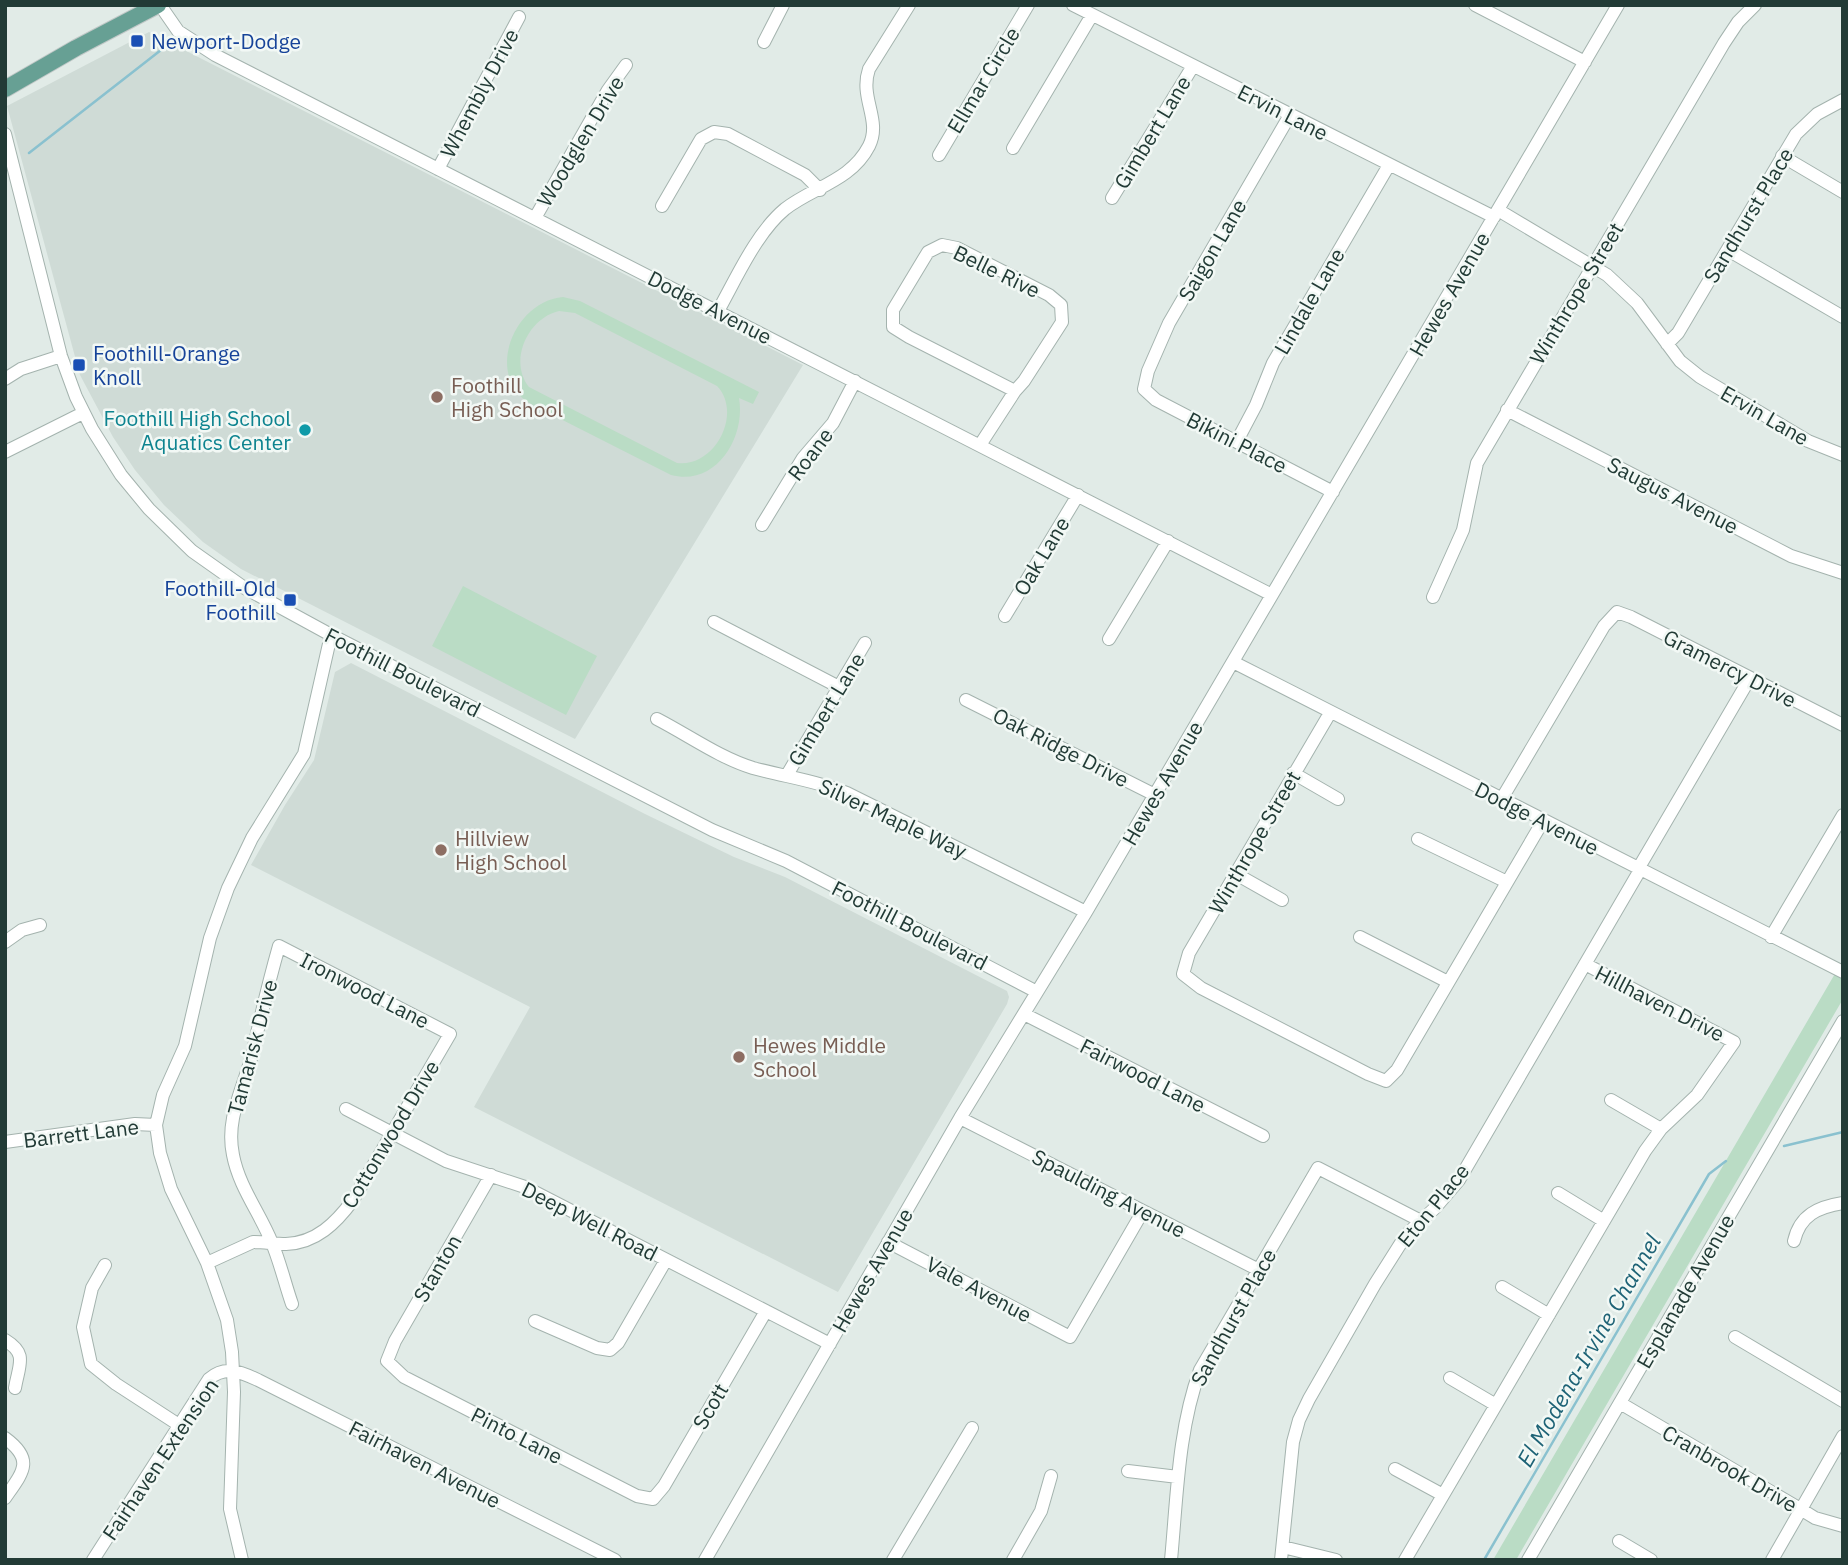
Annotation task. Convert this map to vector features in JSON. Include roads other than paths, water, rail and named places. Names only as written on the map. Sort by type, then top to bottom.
[{"type":"main road","points":[[5,89],[159,5]]},
{"type":"street","name":"Dodge Avenue","points":[[159,5],[174,27],[204,49],[1272,595]]},
{"type":"street","points":[[764,42],[783,5]]},
{"type":"street","points":[[718,312],[772,222],[786,209],[852,169],[870,145],[874,133],[873,118],[865,93],[865,80],[869,69],[909,5]]},
{"type":"street","name":"Ellmar Circle","points":[[939,155],[1028,5]]},
{"type":"street","name":"Ervin Lane","points":[[1073,5],[1389,165],[1496,214],[1593,266],[1607,275],[1637,303],[1680,360],[1700,377],[1808,441],[1843,455]]},
{"type":"street","points":[[1476,5],[1585,62]]},
{"type":"street","name":"Hewes Avenue","points":[[705,1560],[960,1118],[1086,912],[1618,5]]},
{"type":"street","name":"Winthrope Street","points":[[1433,597],[1463,530],[1477,463],[1724,43],[1738,22],[1755,5]]},
{"type":"street","points":[[1013,148],[1092,15]]},
{"type":"street","name":"Whembly Drive","points":[[438,169],[519,17]]},
{"type":"street","name":"Woodglen Drive","points":[[535,218],[608,90],[626,65]]},
{"type":"street","name":"Gimbert Lane","points":[[1112,198],[1192,66]]},
{"type":"street","name":"Sandhurst Place","points":[[1667,344],[1678,333],[1796,134],[1817,114],[1843,100]]},
{"type":"street","name":"Saigon Lane","points":[[1144,389],[1148,371],[1169,323],[1290,115]]},
{"type":"street","points":[[662,206],[701,139],[714,132],[728,134],[805,175],[820,190]]},
{"type":"street","name":"Foothill Boulevard","points":[[5,134],[61,356],[83,413],[121,475],[176,537],[225,576],[331,635],[712,831],[796,867],[1037,992]]},
{"type":"street","points":[[1782,156],[1843,192]]},
{"type":"street","name":"Lindale Lane","points":[[1237,441],[1273,363],[1389,165]]},
{"type":"street","name":"Belle Rive","points":[[980,445],[1062,322],[1061,305],[1049,295],[957,248],[942,245],[928,252],[893,310],[893,327],[1015,391]]},
{"type":"street","points":[[1728,250],[1843,317]]},
{"type":"street","points":[[5,379],[21,369],[61,356]]},
{"type":"street","name":"Roane","points":[[762,525],[803,458],[834,424],[855,381]]},
{"type":"street","name":"Bikini Place","points":[[1144,389],[1156,400],[1333,492]]},
{"type":"street","name":"Saugus Avenue","points":[[1507,410],[1791,556],[1843,573]]},
{"type":"street","points":[[5,452],[83,413]]},
{"type":"street","name":"Oak Lane","points":[[1004,616],[1078,495]]},
{"type":"street","points":[[1110,639],[1168,541]]},
{"type":"street","name":"Gramercy Drive","points":[[1501,800],[1604,626],[1617,612],[1843,725]]},
{"type":"street","points":[[715,622],[839,687]]},
{"type":"street","points":[[242,1560],[230,1508],[233,1370],[230,1338],[222,1302],[207,1263],[171,1189],[160,1153],[156,1125],[163,1095],[185,1046],[210,937],[228,888],[252,838],[304,754],[331,635]]},
{"type":"street","name":"Gimbert Lane","points":[[787,775],[865,643]]},
{"type":"street","name":"Dodge Avenue","points":[[1233,662],[1843,972]]},
{"type":"street","name":"Eton Place","points":[[1282,1554],[1293,1442],[1299,1420],[1375,1284],[1406,1235],[1435,1208],[1459,1180],[1750,678]]},
{"type":"street","name":"Oak Ridge Drive","points":[[966,700],[1155,795]]},
{"type":"street","name":"Winthrope Street","points":[[1330,713],[1189,953],[1183,974],[1201,988],[1386,1082],[1397,1070],[1448,982]]},
{"type":"street","name":"Silver Maple Way","points":[[657,719],[751,767],[820,782],[847,793],[1086,912]]},
{"type":"street","points":[[1293,773],[1338,799]]},
{"type":"street","points":[[1771,937],[1843,815]]},
{"type":"street","points":[[1360,937],[1448,982],[1543,821]]},
{"type":"street","points":[[1418,839],[1507,882]]},
{"type":"street","points":[[1236,874],[1282,900]]},
{"type":"street","points":[[5,942],[22,930],[40,925]]},
{"type":"street","name":"Ironwood Lane","points":[[279,946],[450,1034]]},
{"type":"street","name":"Tamarisk Drive","points":[[279,946],[260,1012],[253,1052],[230,1128],[233,1157],[242,1184],[272,1242],[292,1304]]},
{"type":"street","name":"Hillhaven Drive","points":[[1585,964],[1734,1042],[1697,1095],[1661,1129]]},
{"type":"street","name":"Fairwood Lane","points":[[1024,1014],[1263,1136]]},
{"type":"street","name":"Esplanade Avenue","points":[[1528,1560],[1843,1021]]},
{"type":"street","name":"Cottonwood Drive","points":[[207,1263],[253,1242],[290,1244],[304,1241],[337,1221],[353,1200],[450,1034]]},
{"type":"street","points":[[1405,1560],[1661,1129],[1611,1100]]},
{"type":"street","name":"Deep Well Road","points":[[346,1109],[446,1161],[525,1187],[830,1344]]},
{"type":"street","name":"Spaulding Avenue","points":[[960,1118],[1257,1269]]},
{"type":"street","name":"Barrett Lane","points":[[5,1142],[135,1124],[156,1125]]},
{"type":"street","name":"Sandhurst Place","points":[[1171,1560],[1178,1477],[1189,1399],[1200,1370],[1318,1168],[1420,1221]]},
{"type":"street","name":"Stanton","points":[[387,1361],[395,1340],[491,1175]]},
{"type":"street","points":[[1558,1193],[1604,1221]]},
{"type":"street","points":[[1794,1241],[1797,1230],[1811,1212],[1843,1203]]},
{"type":"street","name":"Vale Avenue","points":[[888,1242],[1070,1337],[1143,1210]]},
{"type":"street","points":[[535,1321],[597,1348],[610,1350],[618,1343],[666,1259]]},
{"type":"street","points":[[105,1265],[92,1288],[83,1327],[91,1364],[116,1384],[179,1425]]},
{"type":"street","points":[[1502,1287],[1549,1315]]},
{"type":"street","name":"Scott","points":[[653,1499],[664,1486],[766,1311]]},
{"type":"street","points":[[1735,1337],[1843,1401]]},
{"type":"street","points":[[5,1340],[19,1348],[21,1354],[15,1388]]},
{"type":"street","name":"Pinto Lane","points":[[387,1361],[404,1377],[637,1496],[653,1499]]},
{"type":"street","name":"Fairhaven Extension","points":[[93,1560],[209,1379],[216,1372],[233,1370]]},
{"type":"street","name":"Fairhaven Avenue","points":[[233,1370],[258,1380],[615,1560]]},
{"type":"street","points":[[1450,1378],[1496,1405]]},
{"type":"street","name":"Cranbrook Drive","points":[[1620,1403],[1802,1510],[1815,1517],[1843,1525]]},
{"type":"street","points":[[893,1560],[972,1428]]},
{"type":"street","points":[[1772,1560],[1843,1436]]},
{"type":"street","points":[[5,1438],[19,1448],[24,1465],[5,1498]]},
{"type":"street","points":[[1395,1469],[1443,1495]]},
{"type":"street","points":[[1128,1471],[1178,1477]]},
{"type":"street","points":[[1013,1560],[1041,1511],[1051,1476]]},
{"type":"street","points":[[1619,1541],[1651,1560]]},
{"type":"street","points":[[1282,1554],[1336,1560]]},
{"type":"waterway","points":[[29,153],[161,50]]},
{"type":"waterway","name":"El Modena-Irvine Channel","points":[[1784,1146],[1843,1132]]},
{"type":"waterway","name":"El Modena-Irvine Channel","points":[[1484,1560],[1709,1174],[1726,1161]]},
{"type":"place","name":"Newport-Dodge","points":[[137,41]]},
{"type":"place","name":"Foothill-Orange Knoll","points":[[79,365]]},
{"type":"place","name":"Foothill High School","points":[[437,397]]},
{"type":"place","name":"Foothill High School Aquatics Center","points":[[305,430]]},
{"type":"place","name":"Foothill-Old Foothill","points":[[290,600]]},
{"type":"place","name":"Hillview High School","points":[[441,850]]},
{"type":"place","name":"Hewes Middle School","points":[[739,1057]]}]
